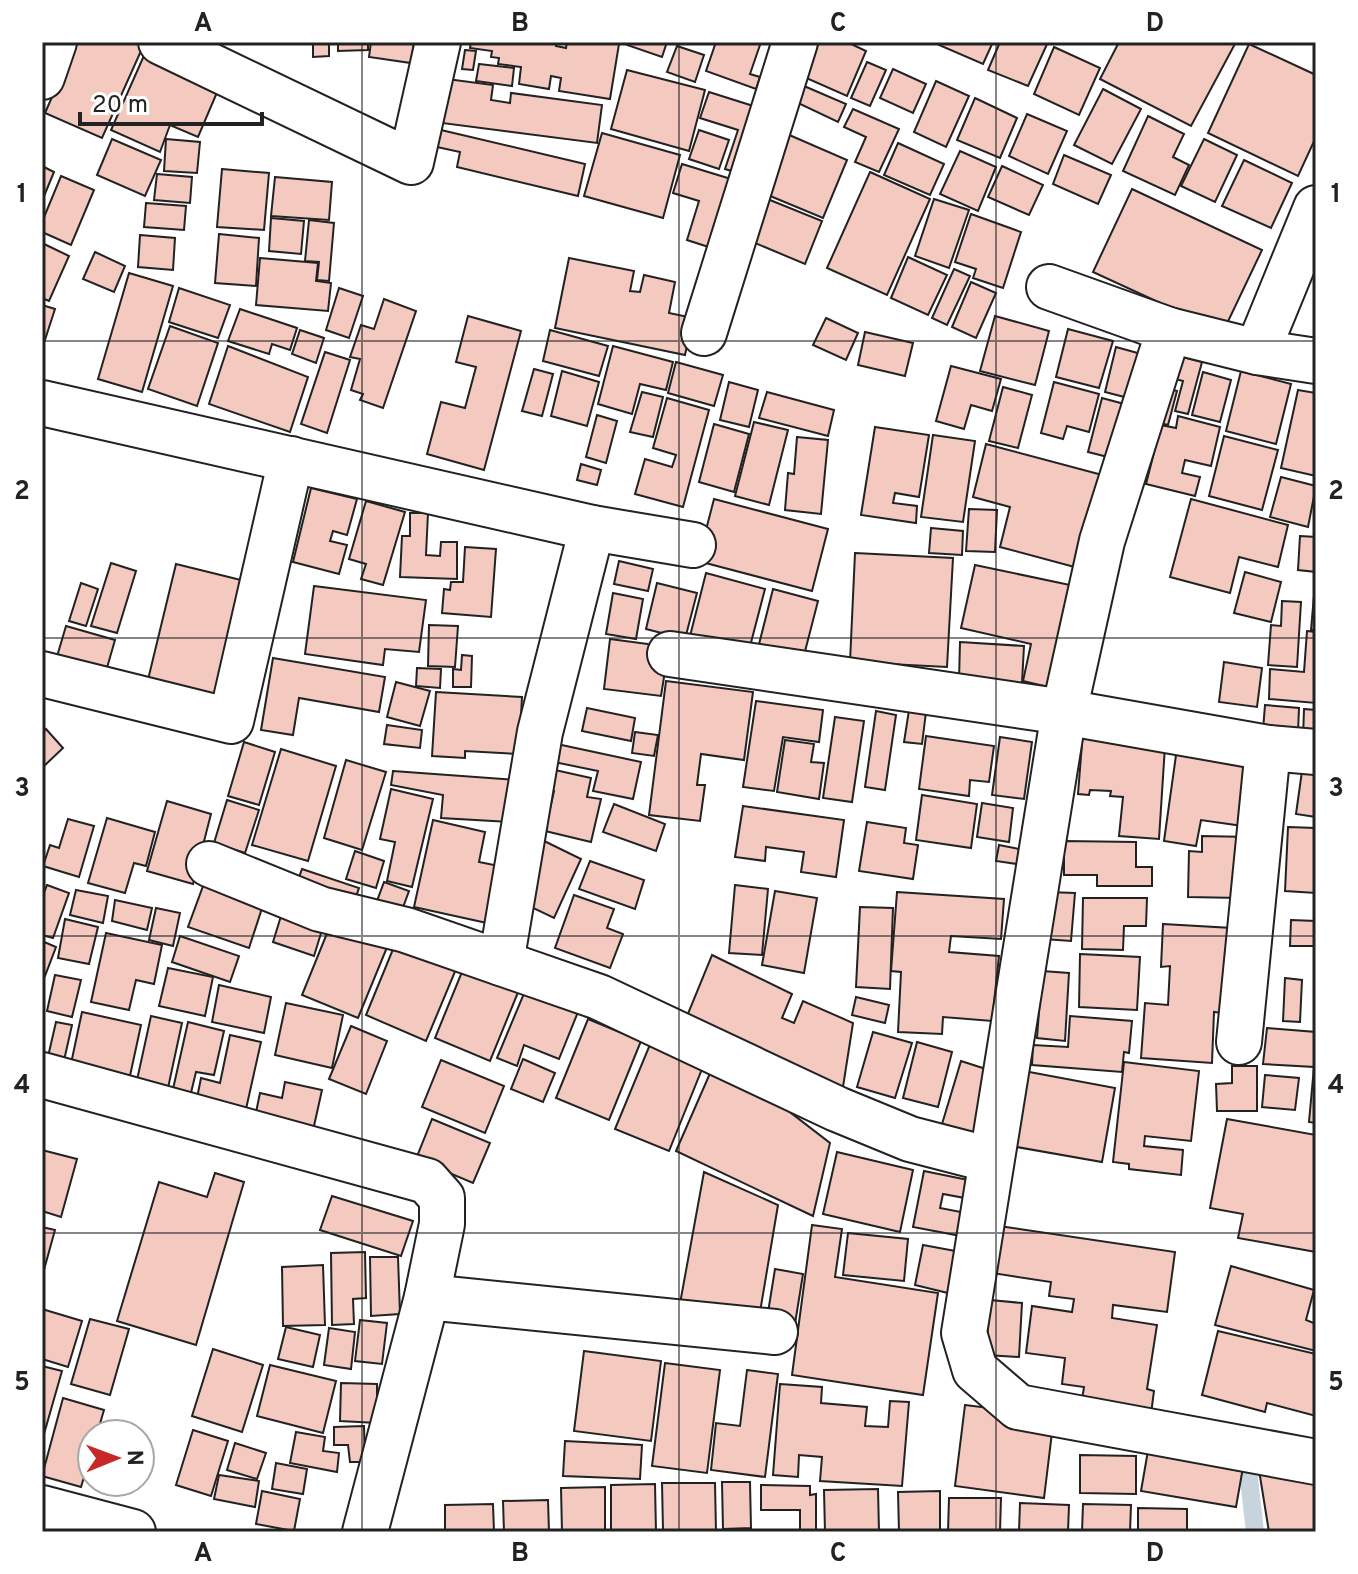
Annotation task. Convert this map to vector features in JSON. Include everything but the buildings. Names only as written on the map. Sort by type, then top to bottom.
[{"type":"street","points":[[42,77],[54,42]]},
{"type":"street","points":[[161,42],[411,162],[438,42]]},
{"type":"street","points":[[704,333],[795,42]]},
{"type":"street","points":[[1257,352],[1316,208]]},
{"type":"street","points":[[1049,287],[1169,330],[1257,352],[1316,361]]},
{"type":"street","points":[[1169,330],[1102,541],[1064,712],[964,1333],[975,1370],[1018,1407],[1151,1434],[1316,1462]]},
{"type":"street","points":[[42,403],[592,528],[693,545]]},
{"type":"street","points":[[42,674],[231,721],[291,459]]},
{"type":"street","points":[[501,963],[540,732],[592,528]]},
{"type":"street","points":[[670,654],[1064,712],[1268,748],[1316,752]]},
{"type":"street","points":[[1239,1042],[1268,748]]},
{"type":"street","points":[[209,864],[320,909],[406,930],[599,997],[837,1109],[910,1139],[991,1160]]},
{"type":"street","points":[[42,1075],[427,1181],[442,1198],[442,1224],[427,1297],[365,1532]]},
{"type":"street","points":[[427,1297],[775,1332]]},
{"type":"street","points":[[42,1508],[133,1532]]},
{"type":"waterway","points":[[1255,1532],[1248,1470],[1270,1465]]}]
